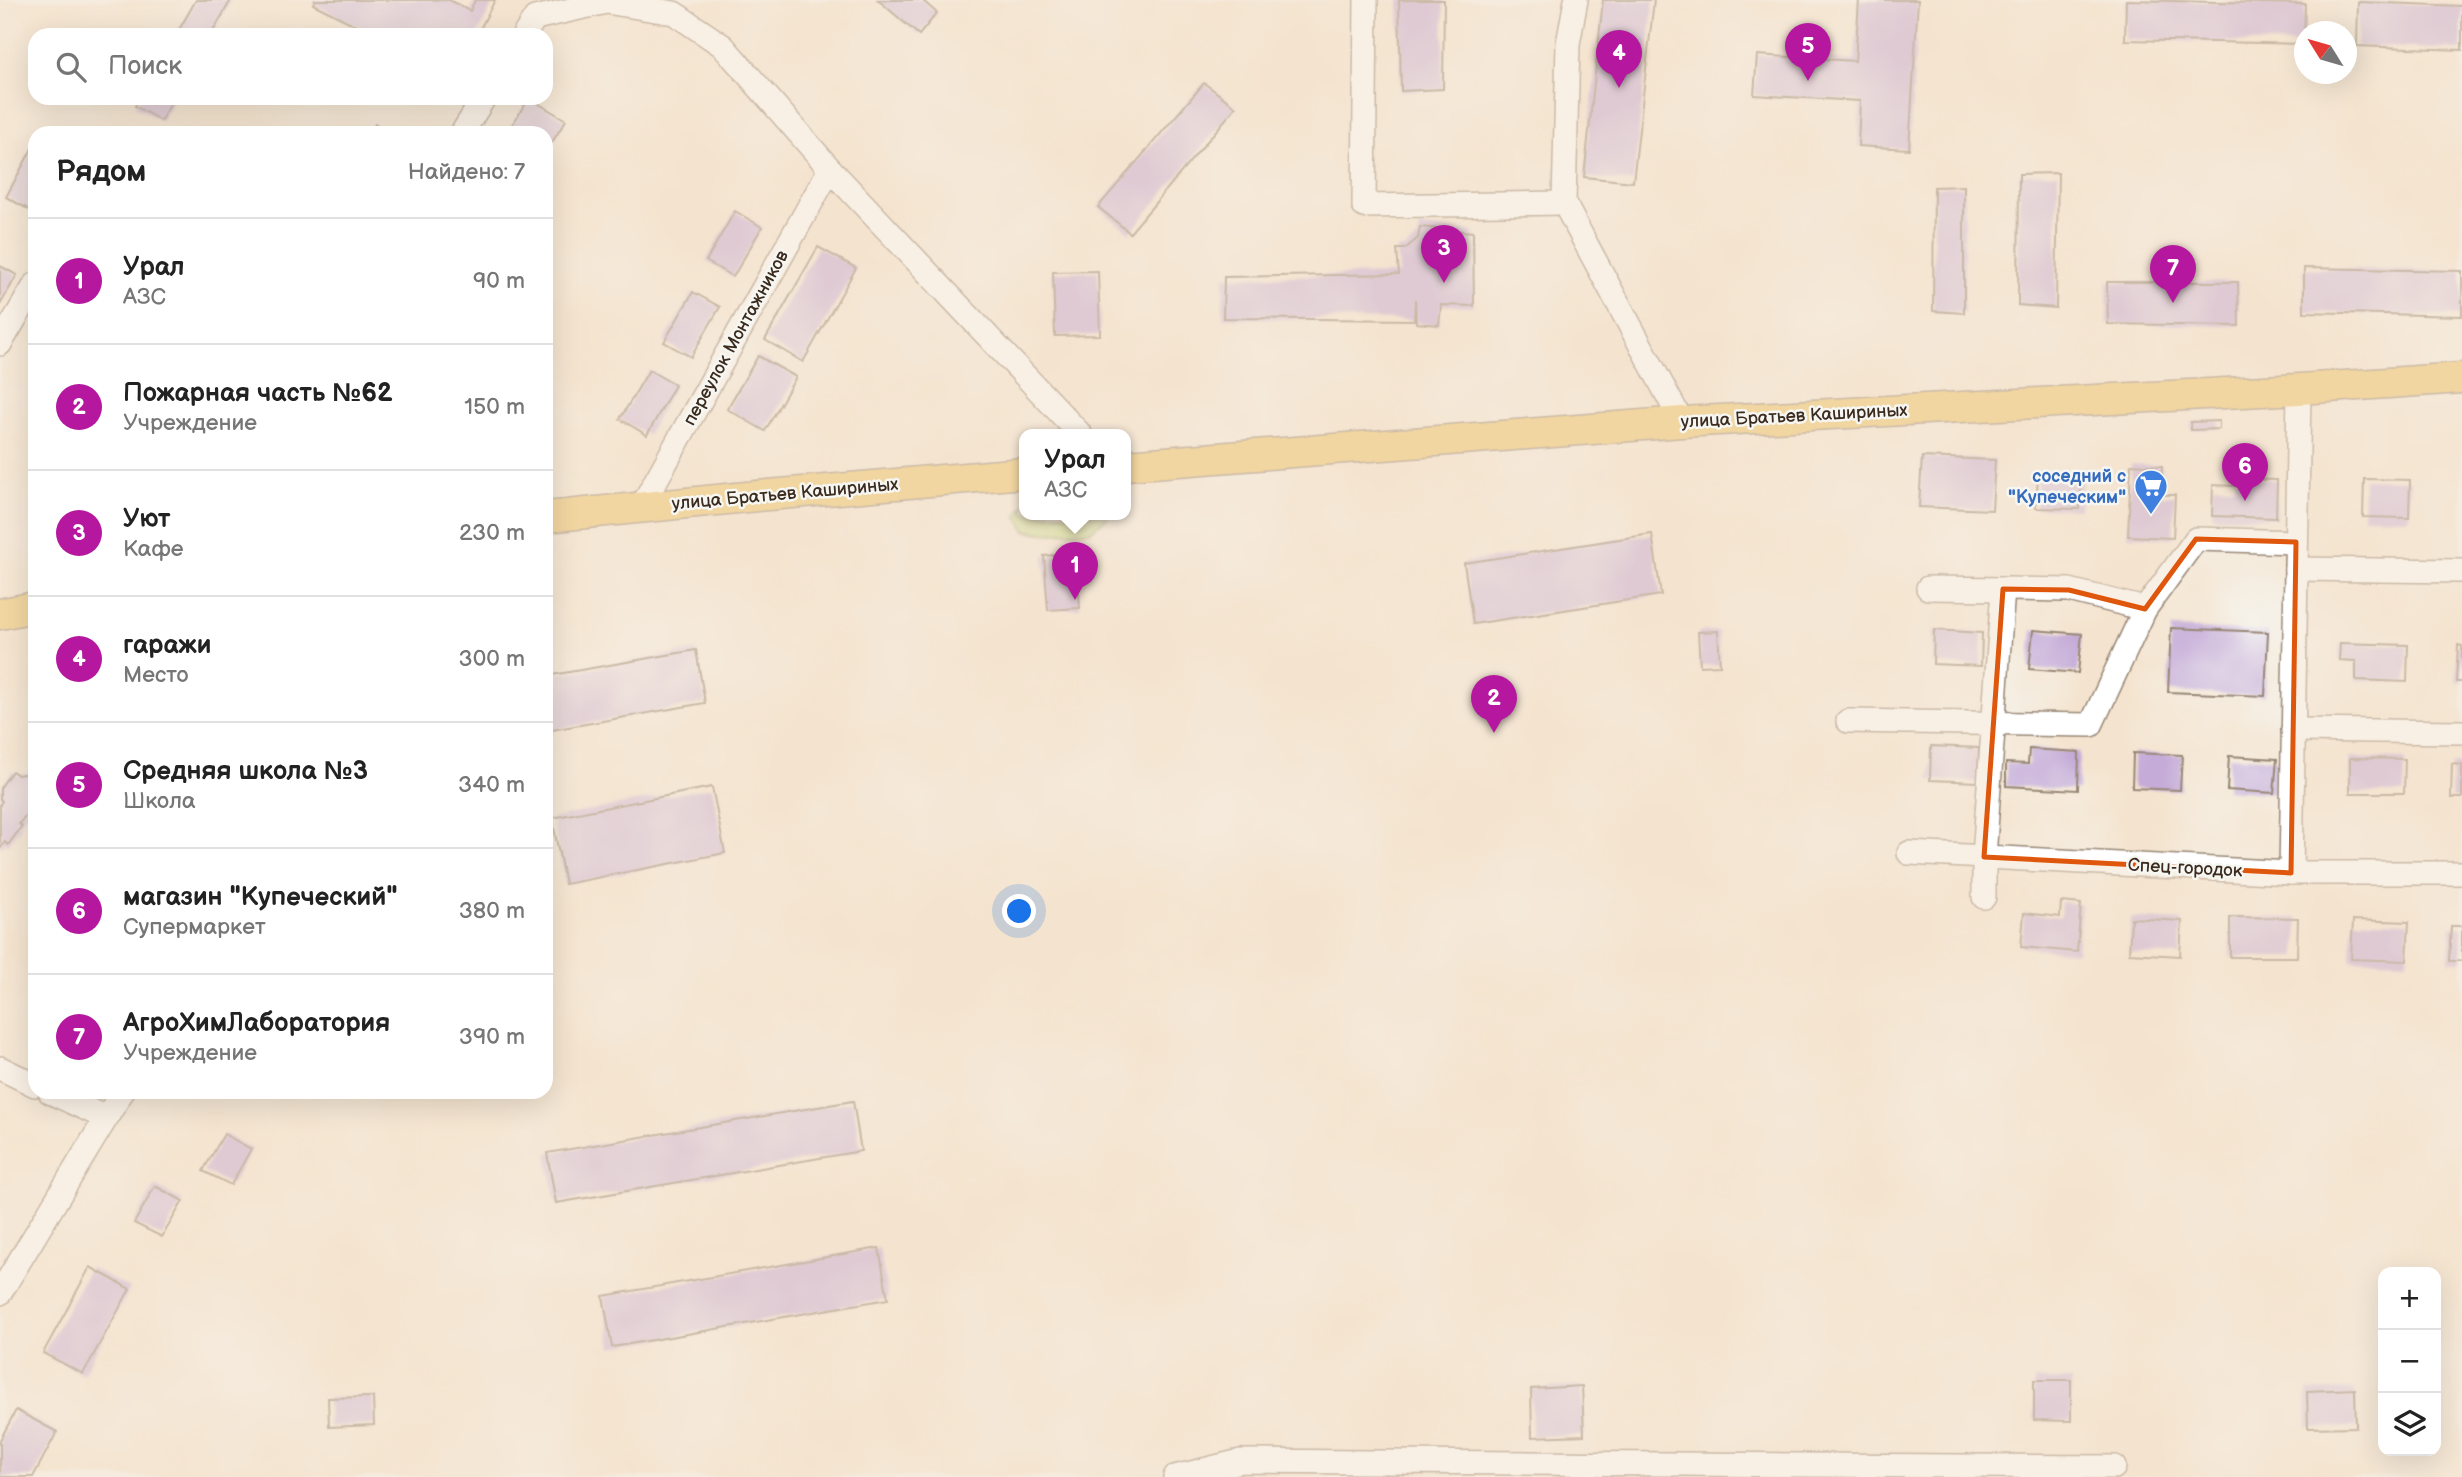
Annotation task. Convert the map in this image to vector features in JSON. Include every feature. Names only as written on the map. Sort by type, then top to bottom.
[{"type":"main road","name":"улица Братьев Кашириных","points":[[1131,465],[1682,422],[2462,378]]},
{"type":"main road","name":"улица Братьев Кашириных","points":[[553,516],[1019,473]]},
{"type":"main road","points":[[0,614],[28,608]]},
{"type":"street","points":[[1366,0],[1364,206],[1564,203]]},
{"type":"street","points":[[1576,0],[1568,44],[1564,203],[1682,422]]},
{"type":"street","points":[[530,27],[606,2],[674,13],[723,46],[830,169],[1075,429]]},
{"type":"street","points":[[466,126],[480,105]]},
{"type":"street","name":"переулок Монтажников","points":[[641,507],[830,169]]},
{"type":"street","points":[[0,344],[28,297]]},
{"type":"street","points":[[2291,873],[2299,389]]},
{"type":"street","points":[[1848,721],[2091,725],[2145,609],[2196,539],[2296,542]]},
{"type":"street","points":[[2296,569],[2462,571]]},
{"type":"street","points":[[1928,588],[2068,590],[2145,609]]},
{"type":"street","points":[[1984,897],[1984,857],[2003,589]]},
{"type":"street","points":[[2293,730],[2462,732]]},
{"type":"street","name":"Спец-городок","points":[[1909,853],[2291,873],[2462,873]]},
{"type":"street","points":[[0,1068],[28,1082]]},
{"type":"street","points":[[65,1099],[106,1118]]},
{"type":"street","points":[[0,1293],[118,1099]]},
{"type":"street","points":[[1175,1477],[1241,1461],[2114,1467]]},
{"type":"highlighted area","points":[[2196,539],[2296,542],[2291,873],[1984,857],[2003,589],[2069,590],[2145,609]]},
{"type":"green space","points":[[1020,520],[1104,520],[1090,531],[1026,531]]},
{"type":"building","points":[[196,0],[231,0],[215,28],[180,28]]},
{"type":"building","points":[[315,0],[449,0],[470,11],[475,0],[495,0],[481,28],[361,28],[313,4]]},
{"type":"building","points":[[878,0],[922,0],[937,13],[919,35]]},
{"type":"building","points":[[1399,0],[1444,0],[1443,89],[1401,91]]},
{"type":"building","points":[[1603,0],[1654,0],[1633,182],[1584,177]]},
{"type":"building","points":[[1859,0],[1918,0],[1909,149],[1858,146],[1860,101],[1754,95],[1757,55],[1855,61]]},
{"type":"building","points":[[2126,0],[2305,4],[2305,21],[2294,21],[2294,44],[2125,40]]},
{"type":"building","points":[[2358,2],[2462,6],[2462,50],[2357,46]]},
{"type":"building","points":[[1204,83],[1236,107],[1130,233],[1098,207]]},
{"type":"building","points":[[136,105],[170,105],[161,121]]},
{"type":"building","points":[[525,105],[541,105],[566,120],[553,141],[553,126],[511,126]]},
{"type":"building","points":[[28,156],[28,209],[6,197]]},
{"type":"building","points":[[2058,173],[2056,308],[2018,305],[2019,174]]},
{"type":"building","points":[[1964,186],[1964,313],[1933,311],[1934,187]]},
{"type":"building","points":[[735,211],[762,227],[733,277],[706,261]]},
{"type":"building","points":[[1420,227],[1473,232],[1474,306],[1441,305],[1439,325],[1416,323],[1415,299],[1414,320],[1223,318],[1224,277],[1399,274],[1397,249],[1405,249],[1418,238]]},
{"type":"building","points":[[818,247],[856,268],[803,362],[765,340]]},
{"type":"building","points":[[0,266],[17,275],[0,305]]},
{"type":"building","points":[[2304,268],[2462,271],[2462,316],[2304,312]]},
{"type":"building","points":[[1098,271],[1100,335],[1055,336],[1053,272]]},
{"type":"building","points":[[2107,282],[2238,282],[2239,326],[2108,324]]},
{"type":"building","points":[[693,292],[720,307],[691,357],[664,342]]},
{"type":"building","points":[[758,356],[796,377],[765,431],[727,409]]},
{"type":"building","points":[[649,370],[675,385],[647,435],[620,419]]},
{"type":"building","points":[[2219,421],[2219,429],[2191,430],[2191,422]]},
{"type":"building","points":[[1922,457],[1995,460],[1992,510],[1919,507]]},
{"type":"building","name":"соседний с \"Купеческим\"","points":[[2131,464],[2162,466],[2161,495],[2175,495],[2173,538],[2128,536]]},
{"type":"building","points":[[2038,475],[2082,476],[2080,509],[2036,508]]},
{"type":"building","points":[[2236,479],[2277,480],[2276,518],[2212,516],[2213,485],[2235,486]]},
{"type":"building","points":[[2364,479],[2410,480],[2409,518],[2363,517]]},
{"type":"building","points":[[1652,534],[1661,595],[1473,624],[1464,563]]},
{"type":"building","points":[[1076,553],[1080,608],[1048,610],[1044,556]]},
{"type":"building","points":[[2171,628],[2268,632],[2265,696],[2168,692]]},
{"type":"building","points":[[1934,630],[1982,633],[1981,666],[1933,664]]},
{"type":"building","points":[[2033,630],[2082,634],[2078,673],[2029,669]]},
{"type":"building","points":[[1718,631],[1720,665],[1700,666],[1698,632]]},
{"type":"building","points":[[2340,643],[2408,645],[2407,682],[2356,680],[2356,661],[2339,660]]},
{"type":"building","points":[[2458,645],[2462,646],[2462,682],[2456,682]]},
{"type":"building","points":[[696,650],[705,703],[553,730],[553,675]]},
{"type":"building","points":[[1931,746],[1979,748],[1978,782],[1930,780]]},
{"type":"building","points":[[2029,749],[2079,752],[2078,790],[2006,786],[2006,763],[2028,764]]},
{"type":"building","points":[[2133,753],[2182,755],[2180,790],[2132,788]]},
{"type":"building","points":[[2229,756],[2277,759],[2274,793],[2227,790]]},
{"type":"building","points":[[2350,758],[2405,759],[2404,793],[2350,793]]},
{"type":"building","points":[[2452,764],[2462,765],[2462,798],[2451,798]]},
{"type":"building","points":[[12,771],[18,775],[28,773],[28,815],[19,824],[22,826],[8,845],[5,842],[0,849],[2,801],[0,788]]},
{"type":"building","points":[[712,787],[725,853],[565,884],[553,818]]},
{"type":"building","points":[[2061,902],[2081,904],[2077,952],[2021,947],[2024,913],[2060,917]]},
{"type":"building","points":[[2230,917],[2298,918],[2297,957],[2230,957]]},
{"type":"building","points":[[2131,918],[2182,921],[2180,956],[2129,953]]},
{"type":"building","points":[[2353,920],[2409,922],[2407,961],[2351,959]]},
{"type":"building","points":[[2451,926],[2462,926],[2462,961],[2449,961]]},
{"type":"building","points":[[853,1101],[861,1151],[556,1203],[547,1153]]},
{"type":"building","points":[[224,1134],[251,1149],[231,1185],[203,1171]]},
{"type":"building","points":[[155,1186],[183,1201],[162,1237],[134,1223]]},
{"type":"building","points":[[879,1248],[888,1299],[612,1347],[603,1296]]},
{"type":"building","points":[[90,1267],[130,1289],[83,1374],[43,1353]]},
{"type":"building","points":[[2034,1380],[2071,1380],[2071,1421],[2034,1420]]},
{"type":"building","points":[[1582,1386],[1584,1435],[1532,1437],[1531,1389]]},
{"type":"building","points":[[2355,1389],[2356,1427],[2308,1428],[2307,1391]]},
{"type":"building","points":[[373,1397],[374,1425],[329,1427],[328,1398]]},
{"type":"building","points":[[16,1410],[57,1432],[33,1477],[0,1477],[0,1440]]},
{"type":"place","name":"Средняя школа №3","points":[[1808,81]]},
{"type":"place","name":"гаражи","points":[[1619,88]]},
{"type":"place","name":"Уют","points":[[1444,283]]},
{"type":"place","name":"АгроХимЛаборатория","points":[[2173,303]]},
{"type":"place","name":"магазин \"Купеческий\"","points":[[2245,501]]},
{"type":"place","name":"соседний с \"Купеческим\"","points":[[2151,516]]},
{"type":"place","name":"Урал","points":[[1075,600]]},
{"type":"place","name":"Пожарная часть №62","points":[[1494,733]]}]
